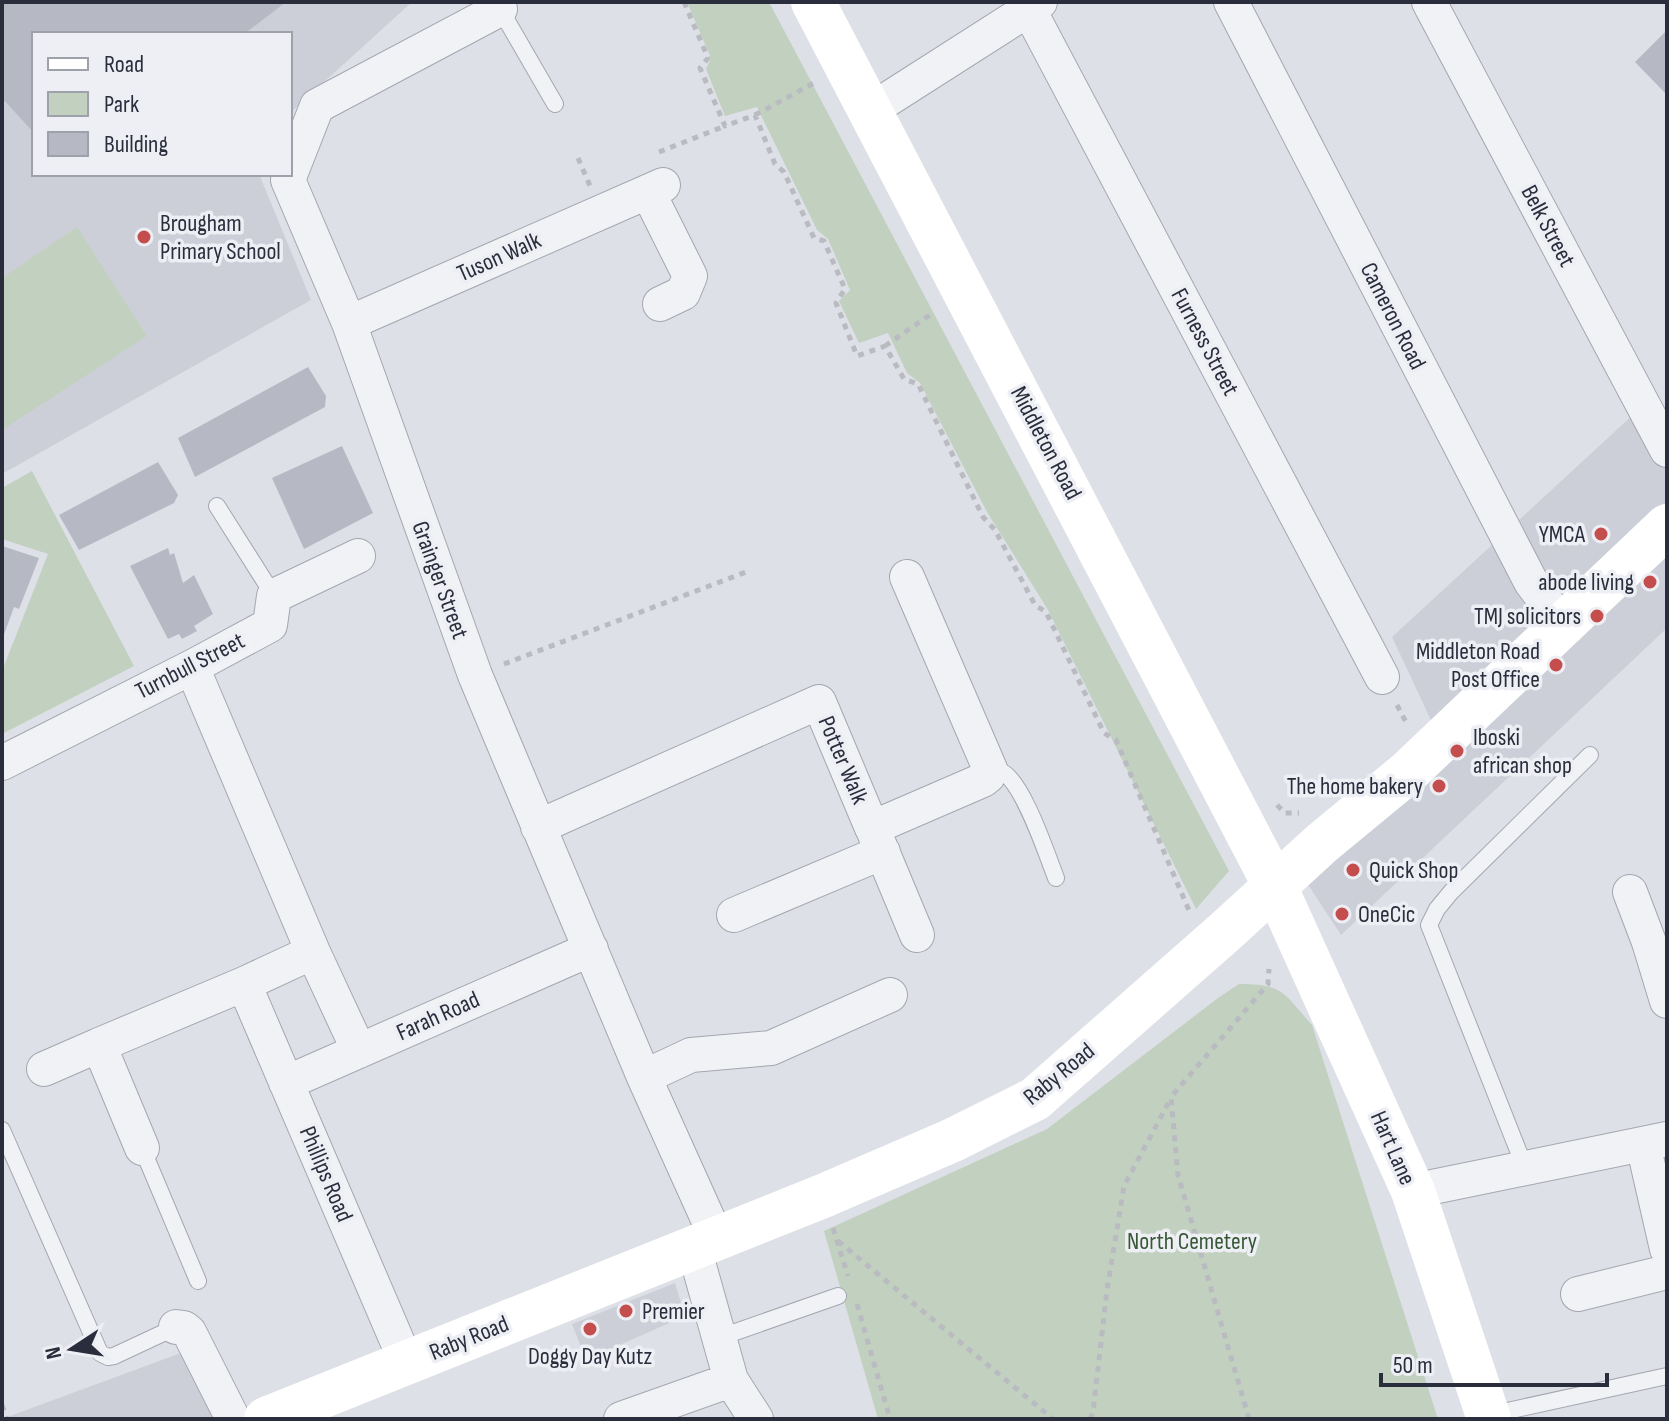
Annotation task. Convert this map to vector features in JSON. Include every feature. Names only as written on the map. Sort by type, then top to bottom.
[{"type":"street","name":"Middleton Road","points":[[813,2],[1275,886]]},
{"type":"street","name":"Cameron Road","points":[[1231,2],[1531,582],[1564,626]]},
{"type":"street","name":"Belk Street","points":[[1429,2],[1667,450]]},
{"type":"street","points":[[871,110],[1034,5]]},
{"type":"street","name":"Furness Street","points":[[1034,5],[1382,677]]},
{"type":"street","name":"Grainger Street","points":[[292,170],[317,106],[500,9]]},
{"type":"street","name":"Grainger Street","points":[[290,176],[288,180],[349,323],[475,675],[644,1077],[705,1243],[731,1380],[756,1419]]},
{"type":"street","points":[[656,188],[690,276],[683,293],[660,304]]},
{"type":"street","name":"Tuson Walk","points":[[349,323],[656,188]]},
{"type":"street","name":"Raby Road","points":[[266,1419],[705,1243],[938,1146],[1035,1099],[1408,772],[1667,526]]},
{"type":"street","points":[[274,596],[358,556]]},
{"type":"street","points":[[907,577],[990,769]]},
{"type":"street","name":"Turnbull Street","points":[[2,763],[270,625],[274,596]]},
{"type":"street","points":[[192,667],[313,952],[359,1051]]},
{"type":"street","name":"Potter Walk","points":[[538,827],[819,702],[878,840],[983,780],[990,769]]},
{"type":"street","points":[[734,915],[878,840],[917,935]]},
{"type":"street","name":"Hart Lane","points":[[1275,886],[1413,1191],[1488,1417]]},
{"type":"street","points":[[1630,892],[1658,940],[1667,1001]]},
{"type":"street","name":"Farah Road","points":[[286,1083],[591,949]]},
{"type":"street","points":[[44,1069],[313,952]]},
{"type":"street","name":"Phillips Road","points":[[244,984],[407,1364]]},
{"type":"street","points":[[644,1077],[691,1055],[771,1048],[890,995]]},
{"type":"street","points":[[99,1045],[142,1148]]},
{"type":"street","points":[[1413,1191],[1655,1142],[1667,1249]]},
{"type":"street","points":[[1578,1294],[1667,1272]]},
{"type":"street","points":[[176,1327],[189,1332],[233,1419]]},
{"type":"street","points":[[621,1419],[731,1380]]},
{"type":"lane","points":[[500,9],[555,104]]},
{"type":"lane","points":[[217,506],[274,596]]},
{"type":"lane","points":[[1525,1168],[1429,925],[1451,892],[1590,755]]},
{"type":"lane","points":[[990,769],[1003,772],[1014,782],[1056,878]]},
{"type":"lane","points":[[2,1130],[100,1353],[114,1356],[176,1327]]},
{"type":"lane","points":[[142,1148],[198,1281]]},
{"type":"lane","points":[[721,1337],[847,1297]]},
{"type":"lane","points":[[1488,1417],[1667,1376]]},
{"type":"path","points":[[684,2],[708,58],[700,68],[725,126]]},
{"type":"path","points":[[656,188],[650,155],[755,115],[816,82]]},
{"type":"path","points":[[755,115],[775,164],[784,172],[814,238],[824,241],[845,289],[836,303],[857,356],[885,346],[945,304]]},
{"type":"path","points":[[578,158],[592,191]]},
{"type":"path","points":[[885,346],[904,379],[918,384],[983,517],[995,530],[1035,605],[1046,612],[1104,733],[1116,740],[1194,924]]},
{"type":"path","points":[[475,675],[746,572]]},
{"type":"path","points":[[1090,1419],[1124,1186],[1171,1097],[1268,984],[1269,969]]},
{"type":"path","points":[[1171,1097],[1178,1175],[1249,1419]]},
{"type":"path","points":[[832,1225],[851,1284]]},
{"type":"path","points":[[838,1241],[1053,1419]]},
{"type":"path","points":[[847,1297],[890,1419]]},
{"type":"path","points":[[2,1405],[7,1419]]},
{"type":"shaded area","name":"Brougham Primary School","points":[[2,2],[412,2],[292,111],[292,32],[32,32],[32,176],[260,176],[311,300],[2,474]]},
{"type":"shaded area","points":[[1636,412],[1667,451],[1667,628],[1341,935],[1303,877],[1443,746],[1392,637]]},
{"type":"shaded area","points":[[675,1283],[685,1316],[586,1360],[572,1324]]},
{"type":"shaded area","points":[[189,1350],[213,1419],[4,1419],[10,1416]]},
{"type":"green space","points":[[687,2],[769,2],[1229,871],[1196,909],[1048,610],[987,512],[920,383],[907,373],[888,333],[859,343],[839,301],[850,290],[828,239],[817,230],[757,107],[725,116],[706,69],[711,58]]},
{"type":"green space","points":[[77,227],[147,336],[2,430],[2,278]]},
{"type":"green space","points":[[32,471],[134,666],[2,734],[2,671],[48,554],[2,539],[2,488]]},
{"type":"green space","name":"North Cemetery","points":[[1239,984],[1266,986],[1282,992],[1312,1025],[1438,1419],[878,1419],[824,1231],[1047,1129]]},
{"type":"building","points":[[2,2],[286,2],[247,32],[32,32],[32,131],[2,98]]},
{"type":"building","points":[[1667,30],[1667,95],[1635,62]]},
{"type":"building","points":[[308,367],[326,396],[325,407],[195,477],[178,438]]},
{"type":"building","points":[[342,446],[373,513],[304,549],[272,478]]},
{"type":"building","points":[[158,462],[178,495],[174,503],[79,550],[59,515]]},
{"type":"building","points":[[2,546],[39,558],[19,609],[14,607],[2,640]]},
{"type":"building","points":[[168,548],[170,555],[174,553],[183,583],[194,575],[213,614],[194,626],[197,631],[182,639],[179,634],[168,639],[130,566]]},
{"type":"place","name":"Brougham Primary School","points":[[144,237]]},
{"type":"place","name":"YMCA","points":[[1601,534]]},
{"type":"place","name":"abode living","points":[[1650,582]]},
{"type":"place","name":"TMJ solicitors","points":[[1597,616]]},
{"type":"place","name":"Middleton Road Post Office","points":[[1556,665]]},
{"type":"place","name":"Iboski african shop","points":[[1457,751]]},
{"type":"place","name":"The home bakery","points":[[1439,786]]},
{"type":"place","name":"Quick Shop","points":[[1353,870]]},
{"type":"place","name":"OneCic","points":[[1342,914]]},
{"type":"place","name":"Premier","points":[[626,1311]]},
{"type":"place","name":"Doggy Day Kutz","points":[[590,1329]]}]
